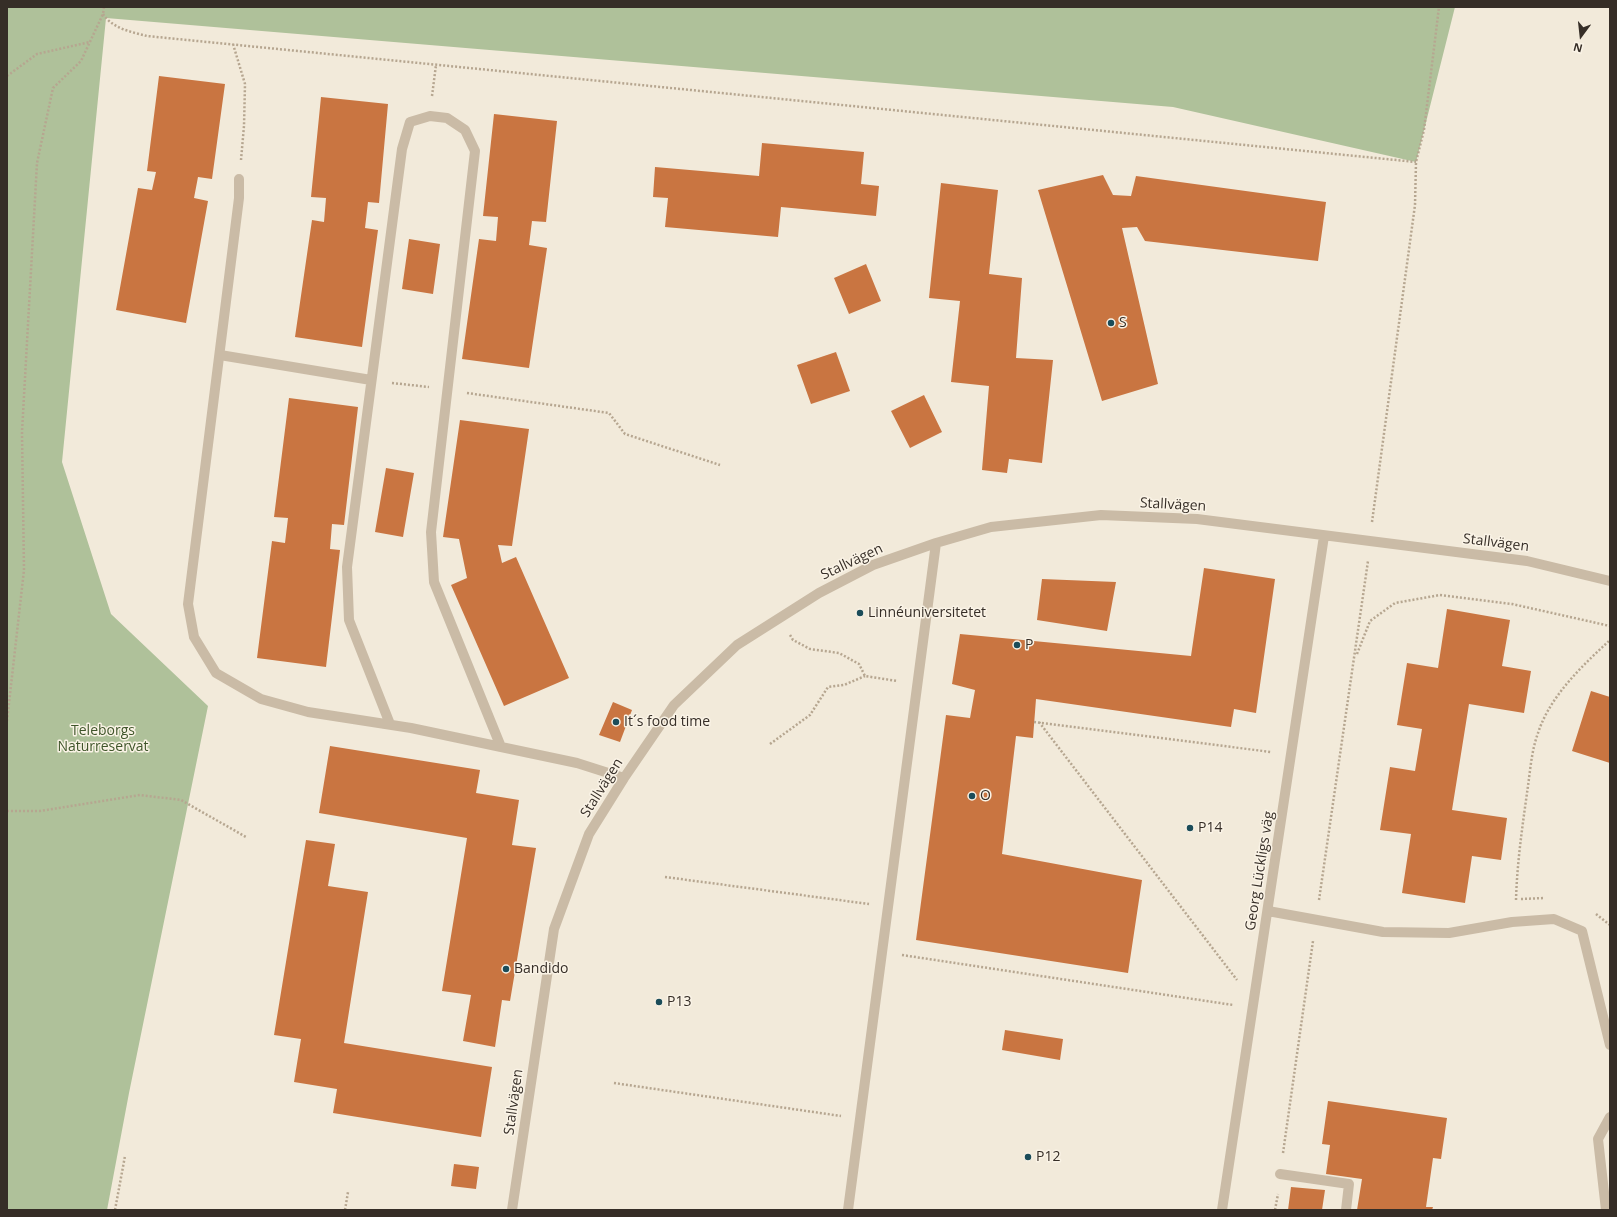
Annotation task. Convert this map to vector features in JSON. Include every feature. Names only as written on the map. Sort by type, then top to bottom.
[{"type":"street","points":[[390,724],[349,620],[347,567],[402,149],[410,122],[430,116],[447,118],[465,130],[475,151],[449,390],[431,532],[434,582],[502,747]]},
{"type":"street","points":[[239,179],[239,198],[188,604],[194,637],[216,673],[261,699],[308,712],[390,724],[502,747],[577,763],[624,778]]},
{"type":"street","points":[[220,355],[371,380]]},
{"type":"street","name":"Stallvägen","points":[[512,1210],[554,929],[589,834],[624,778],[674,705],[738,645],[819,593],[873,565],[936,543],[991,527],[1101,515],[1197,519],[1324,536],[1527,560],[1610,581]]},
{"type":"street","name":"Georg Lückligs väg","points":[[1222,1210],[1324,536]]},
{"type":"street","points":[[848,1210],[936,543]]},
{"type":"street","points":[[1268,911],[1390,932],[1449,933],[1512,922],[1554,919],[1582,931],[1608,1029],[1610,1045]]},
{"type":"street","points":[[1606,1210],[1598,1138],[1610,1117]]},
{"type":"street","points":[[1280,1174],[1349,1184],[1346,1210]]},
{"type":"path","points":[[7,721],[24,570],[22,432],[37,163],[53,88],[81,61],[103,14],[104,7]]},
{"type":"path","points":[[1439,7],[1424,130],[1416,162],[1415,205],[1355,658],[1370,621],[1395,604],[1440,595],[1512,604],[1610,626]]},
{"type":"path","points":[[103,14],[106,18],[124,30],[147,36],[1416,162]]},
{"type":"path","points":[[7,76],[37,54],[90,42]]},
{"type":"path","points":[[233,44],[245,84],[244,126],[239,179]]},
{"type":"path","points":[[430,116],[436,65]]},
{"type":"path","points":[[371,380],[609,413],[625,434],[720,465]]},
{"type":"path","points":[[780,618],[793,640],[810,649],[839,653],[859,664],[865,676]]},
{"type":"path","points":[[1516,900],[1517,863],[1528,782],[1538,733],[1550,707],[1566,685],[1586,662],[1610,640]]},
{"type":"path","points":[[770,744],[810,715],[828,687],[844,685],[865,676],[917,684]]},
{"type":"path","points":[[1034,722],[1292,755]]},
{"type":"path","points":[[1039,722],[1253,1005]]},
{"type":"path","points":[[7,811],[40,811],[140,795],[181,800],[246,837]]},
{"type":"path","points":[[665,877],[887,906]]},
{"type":"path","points":[[881,952],[1253,1005]]},
{"type":"path","points":[[614,1083],[861,1118]]},
{"type":"path","points":[[115,1210],[125,1156]]},
{"type":"path","points":[[345,1210],[348,1192]]},
{"type":"green space","name":"Teleborgs Naturreservat","points":[[7,7],[1455,7],[1416,162],[1173,107],[106,18],[62,462],[111,614],[208,706],[129,1093],[107,1210],[7,1210]]},
{"type":"building","points":[[159,76],[225,84],[212,179],[198,177],[194,198],[208,201],[186,323],[116,310],[138,188],[152,190],[156,172],[147,171]]},
{"type":"building","points":[[321,97],[388,104],[379,203],[368,202],[365,228],[378,230],[362,347],[295,337],[312,220],[324,222],[326,198],[311,197]]},
{"type":"building","points":[[494,114],[557,121],[546,222],[532,221],[529,245],[547,248],[529,368],[462,359],[479,239],[496,241],[498,217],[483,216]]},
{"type":"building","points":[[762,143],[864,152],[861,184],[879,186],[876,216],[781,207],[778,237],[665,227],[668,198],[653,197],[655,167],[759,176]]},
{"type":"building","name":"S","points":[[1103,175],[1113,195],[1131,196],[1136,176],[1326,202],[1318,261],[1145,241],[1137,227],[1122,228],[1158,384],[1102,401],[1038,190]]},
{"type":"building","points":[[941,183],[998,190],[989,274],[1022,278],[1016,358],[1053,360],[1042,463],[1009,459],[1007,473],[982,470],[989,386],[951,382],[960,301],[929,298]]},
{"type":"building","points":[[409,239],[440,244],[433,294],[402,289]]},
{"type":"building","points":[[866,264],[881,301],[849,314],[834,278]]},
{"type":"building","points":[[836,352],[850,391],[811,404],[797,365]]},
{"type":"building","points":[[924,395],[942,432],[910,448],[891,411]]},
{"type":"building","points":[[289,398],[358,407],[344,525],[332,524],[330,549],[340,550],[326,667],[257,658],[272,541],[285,543],[288,518],[274,517]]},
{"type":"building","points":[[460,420],[529,429],[512,546],[498,545],[502,563],[516,557],[569,678],[504,706],[451,585],[467,578],[459,539],[443,537]]},
{"type":"building","points":[[386,468],[414,473],[403,537],[375,532]]},
{"type":"building","points":[[1204,568],[1275,579],[1256,713],[1234,709],[1231,727],[1036,699],[1033,738],[1016,736],[1002,854],[1142,880],[1128,973],[916,940],[946,715],[970,718],[975,690],[952,684],[960,634],[1191,656]]},
{"type":"building","points":[[1042,579],[1116,582],[1107,631],[1037,620]]},
{"type":"building","points":[[1447,609],[1510,620],[1502,666],[1531,671],[1524,713],[1469,704],[1452,810],[1507,818],[1501,860],[1472,856],[1465,903],[1402,893],[1411,834],[1380,830],[1390,767],[1415,771],[1422,729],[1397,725],[1407,663],[1438,668]]},
{"type":"building","points":[[1591,691],[1610,697],[1610,763],[1572,751]]},
{"type":"building","name":"It´s food time","points":[[613,702],[632,710],[620,742],[599,735]]},
{"type":"building","points":[[330,746],[480,770],[476,793],[519,800],[512,845],[536,848],[510,1001],[502,1000],[495,1047],[463,1041],[471,995],[442,991],[467,838],[319,813]]},
{"type":"building","points":[[306,840],[335,844],[328,886],[368,892],[344,1043],[492,1067],[481,1137],[333,1113],[337,1089],[294,1082],[301,1039],[274,1035]]},
{"type":"building","points":[[1005,1030],[1063,1039],[1060,1060],[1002,1050]]},
{"type":"building","points":[[1328,1101],[1447,1118],[1441,1159],[1433,1158],[1426,1207],[1433,1207],[1432,1210],[1357,1210],[1362,1179],[1326,1174],[1330,1145],[1322,1144]]},
{"type":"building","points":[[454,1164],[479,1167],[476,1189],[451,1186]]},
{"type":"building","points":[[1291,1187],[1325,1190],[1322,1210],[1288,1210]]},
{"type":"place","name":"S","points":[[1111,323]]},
{"type":"place","name":"Linnéuniversitetet","points":[[860,613]]},
{"type":"place","name":"P","points":[[1017,645]]},
{"type":"place","name":"It´s food time","points":[[616,722]]},
{"type":"place","name":"O","points":[[972,796]]},
{"type":"place","name":"P14","points":[[1190,828]]},
{"type":"place","name":"Bandido","points":[[506,969]]},
{"type":"place","name":"P13","points":[[659,1002]]},
{"type":"place","name":"P12","points":[[1028,1157]]}]
